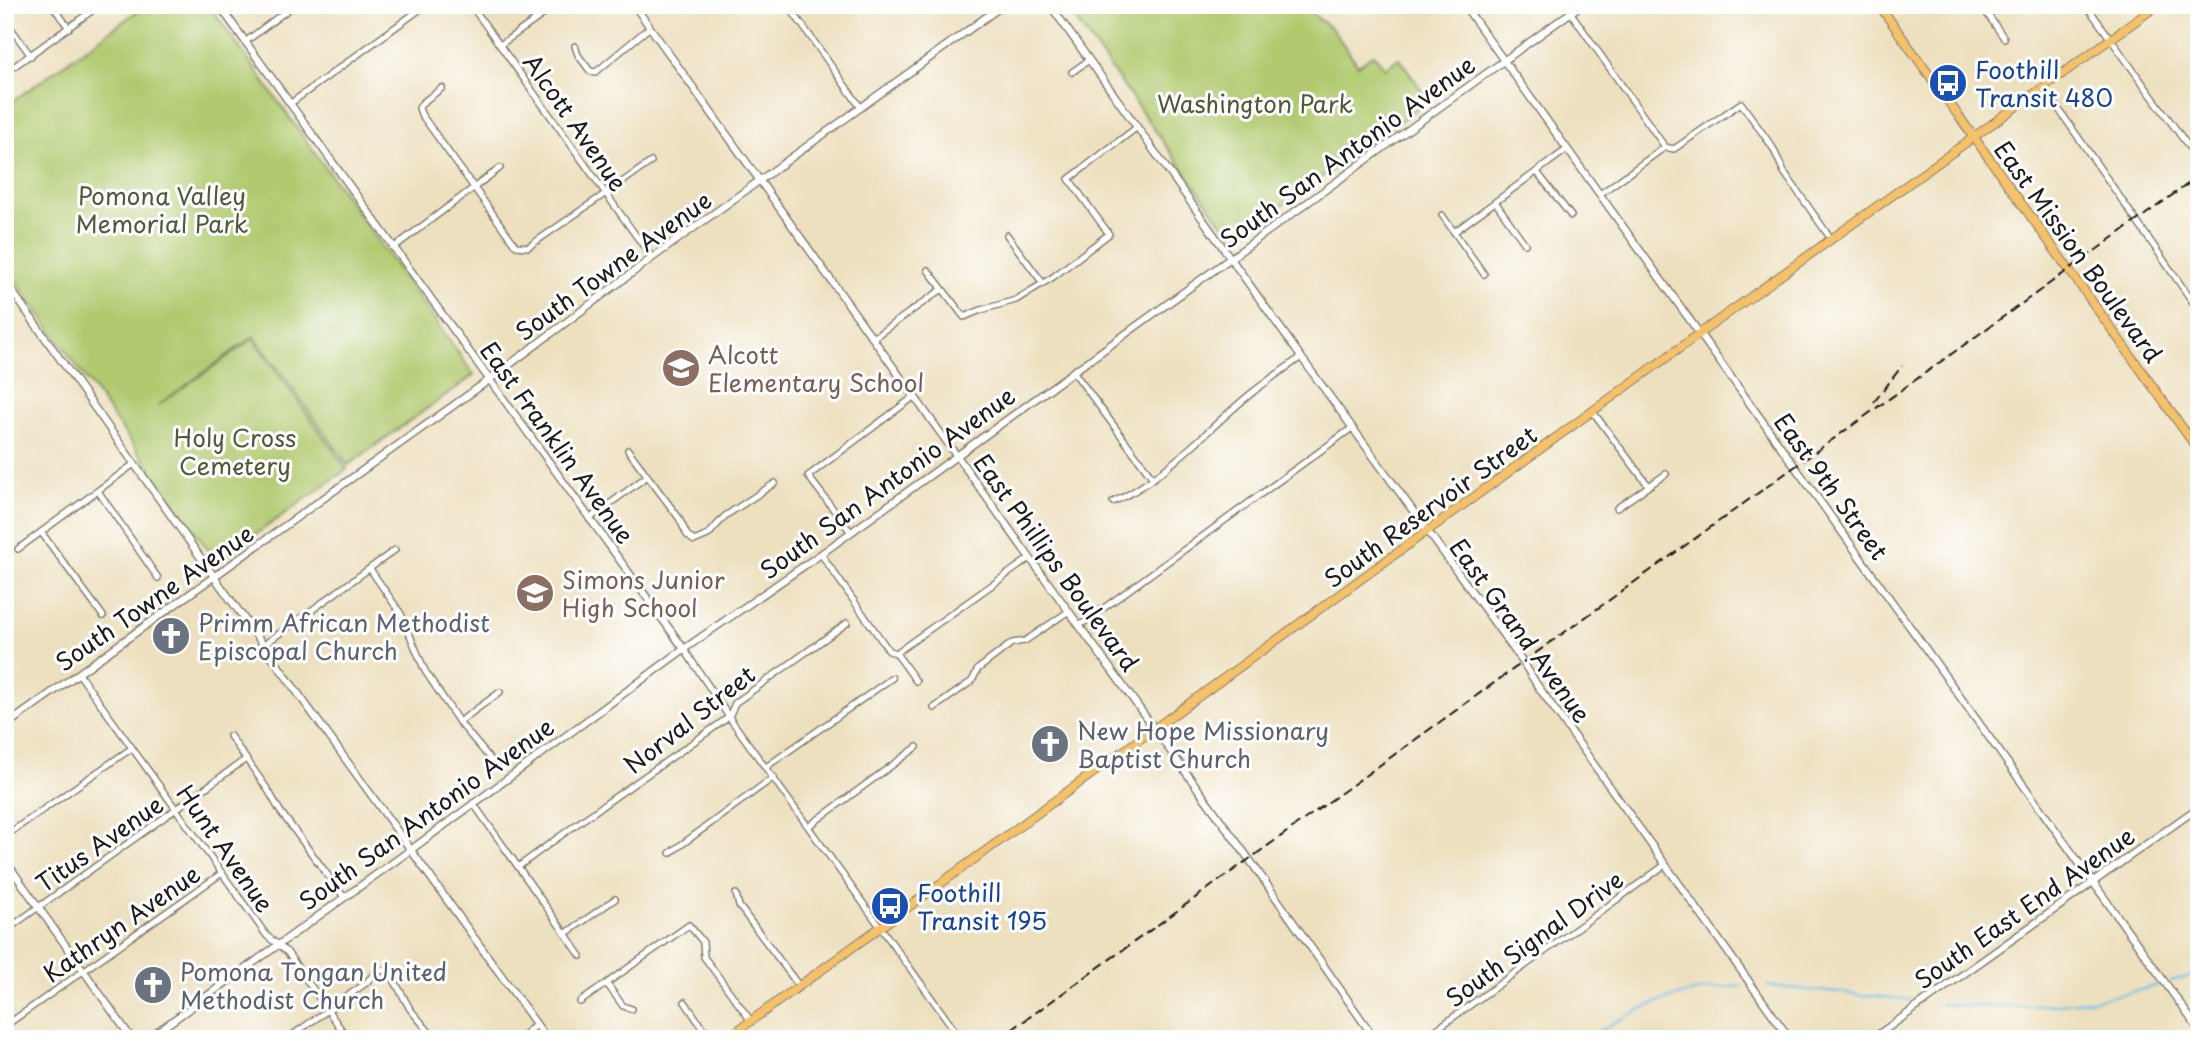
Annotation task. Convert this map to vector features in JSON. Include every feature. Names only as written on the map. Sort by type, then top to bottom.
[{"type":"main road","name":"East Mission Boulevard","points":[[1879,5],[2199,451]]},
{"type":"main road","name":"South Reservoir Street","points":[[726,1039],[2158,5]]},
{"type":"street","points":[[52,5],[69,29]]},
{"type":"street","points":[[5,74],[100,5]]},
{"type":"street","name":"East Franklin Avenue","points":[[219,5],[684,649],[729,717],[961,1039]]},
{"type":"street","points":[[245,42],[295,5]]},
{"type":"street","points":[[291,103],[426,5]]},
{"type":"street","name":"Alcott Avenue","points":[[471,5],[652,258]]},
{"type":"street","name":"East Phillips Boulevard","points":[[634,5],[1376,1039]]},
{"type":"street","points":[[788,5],[861,108]]},
{"type":"street","name":"South Towne Avenue","points":[[5,726],[215,578],[1003,5]]},
{"type":"street","name":"East Grand Avenue","points":[[1050,5],[1427,533],[1523,662],[1790,1039]]},
{"type":"street","name":"East 9th Street","points":[[1464,5],[2199,1030]]},
{"type":"street","name":"South San Antonio Avenue","points":[[147,1039],[684,649],[821,554],[1581,5]]},
{"type":"street","points":[[1981,5],[2004,38]]},
{"type":"street","points":[[2086,5],[2199,161]]},
{"type":"street","points":[[1571,13],[1665,147],[1674,149],[1741,103],[1773,148],[1784,172],[1831,239]]},
{"type":"street","points":[[500,45],[544,14]]},
{"type":"street","points":[[5,20],[30,55]]},
{"type":"street","points":[[575,46],[590,71],[596,72],[650,27]]},
{"type":"street","points":[[1072,72],[1089,60]]},
{"type":"street","points":[[442,88],[422,103],[419,108],[421,114],[516,246],[528,247],[651,162]]},
{"type":"street","points":[[2044,88],[2199,311]]},
{"type":"street","points":[[928,270],[964,317],[1016,300],[1052,277],[1109,234],[1069,179],[1136,128]]},
{"type":"street","points":[[1600,194],[1665,147]]},
{"type":"street","points":[[1454,232],[1566,150]]},
{"type":"street","points":[[393,248],[500,168]]},
{"type":"street","points":[[1537,172],[1571,216]]},
{"type":"street","points":[[1496,203],[1525,244]]},
{"type":"street","points":[[1442,215],[1484,274]]},
{"type":"street","points":[[1006,234],[1042,282]]},
{"type":"street","points":[[5,281],[547,1039]]},
{"type":"street","points":[[873,338],[941,290]]},
{"type":"street","points":[[1113,502],[1124,498],[1152,478],[1197,443],[1252,393],[1301,357]]},
{"type":"street","points":[[1073,371],[1152,478]]},
{"type":"street","points":[[850,531],[808,476],[915,396]]},
{"type":"street","points":[[1593,412],[1648,485]]},
{"type":"street","points":[[1079,625],[1352,428]]},
{"type":"street","points":[[628,450],[646,477],[680,518],[687,535],[694,541],[708,536],[725,516],[775,483]]},
{"type":"street","points":[[18,549],[134,464]]},
{"type":"street","points":[[1617,508],[1666,474]]},
{"type":"street","points":[[589,519],[646,477]]},
{"type":"street","points":[[97,491],[158,578]]},
{"type":"street","points":[[41,532],[103,617]]},
{"type":"street","points":[[265,644],[395,550]]},
{"type":"street","points":[[821,554],[889,651],[896,653],[916,681]]},
{"type":"street","points":[[896,653],[1030,558]]},
{"type":"street","points":[[370,569],[401,614],[425,671],[459,722],[492,761]]},
{"type":"street","points":[[934,708],[972,681],[978,669],[1012,643],[1025,640],[1069,611]]},
{"type":"street","name":"Norval Street","points":[[518,867],[729,717],[734,703],[847,623]]},
{"type":"street","name":"Hunt Avenue","points":[[79,674],[267,936],[287,952],[348,1039]]},
{"type":"street","points":[[766,767],[892,678]]},
{"type":"street","points":[[459,722],[500,692]]},
{"type":"street","points":[[230,736],[280,811],[344,897]]},
{"type":"street","points":[[809,826],[917,747]]},
{"type":"street","points":[[5,836],[132,748]]},
{"type":"street","name":"Titus Avenue","points":[[5,931],[246,758]]},
{"type":"street","points":[[670,853],[774,777]]},
{"type":"street","points":[[473,803],[581,956]]},
{"type":"street","name":"South East End Avenue","points":[[1872,1039],[2199,807]]},
{"type":"street","points":[[5,860],[132,1039]]},
{"type":"street","name":"South Signal Drive","points":[[1423,1039],[1665,865]]},
{"type":"street","name":"Kathryn Avenue","points":[[5,1026],[222,873]]},
{"type":"street","points":[[736,894],[739,906],[799,986]]},
{"type":"street","points":[[565,934],[615,899]]},
{"type":"street","points":[[580,1002],[690,925],[703,942],[704,957],[751,1021]]},
{"type":"street","points":[[287,1039],[366,983],[375,973],[384,970],[393,978],[410,1009],[435,1039]]},
{"type":"street","points":[[607,984],[623,1006],[632,1009]]},
{"type":"street","points":[[685,1002],[710,1039]]},
{"type":"street","points":[[518,1039],[536,1025]]},
{"type":"green space","name":"Pomona Valley Memorial Park","points":[[146,5],[209,5],[474,375],[348,465],[254,336],[157,406],[253,339],[347,469],[217,562],[5,266],[5,107]]},
{"type":"green space","name":"Washington Park","points":[[1065,5],[1301,5],[1333,30],[1358,65],[1374,54],[1385,68],[1399,58],[1429,100],[1234,240]]},
{"type":"waterway","points":[[2171,981],[2199,974]]},
{"type":"waterway","points":[[1940,1004],[1995,1007],[2050,1005],[2105,998],[2158,985]]},
{"type":"waterway","points":[[1586,1039],[1624,1017],[1660,1001],[1699,991],[1743,986]]},
{"type":"waterway","points":[[1767,986],[1915,1000]]},
{"type":"railway","points":[[999,1039],[2199,176]]},
{"type":"railway","points":[[1874,402],[1902,366]]},
{"type":"place","name":"Foothill Transit 480","points":[[1948,83]]},
{"type":"place","name":"Alcott Elementary School","points":[[681,368]]},
{"type":"place","name":"Simons Junior High School","points":[[535,593]]},
{"type":"place","name":"Primm African Methodist Episcopal Church","points":[[171,636]]},
{"type":"place","name":"New Hope Missionary Baptist Church","points":[[1050,744]]},
{"type":"place","name":"Foothill Transit 195","points":[[890,906]]},
{"type":"place","name":"Pomona Tongan United Methodist Church","points":[[153,985]]},
{"type":"park label","name":"Holy Cross Cemetery","points":[[235,451]]}]
